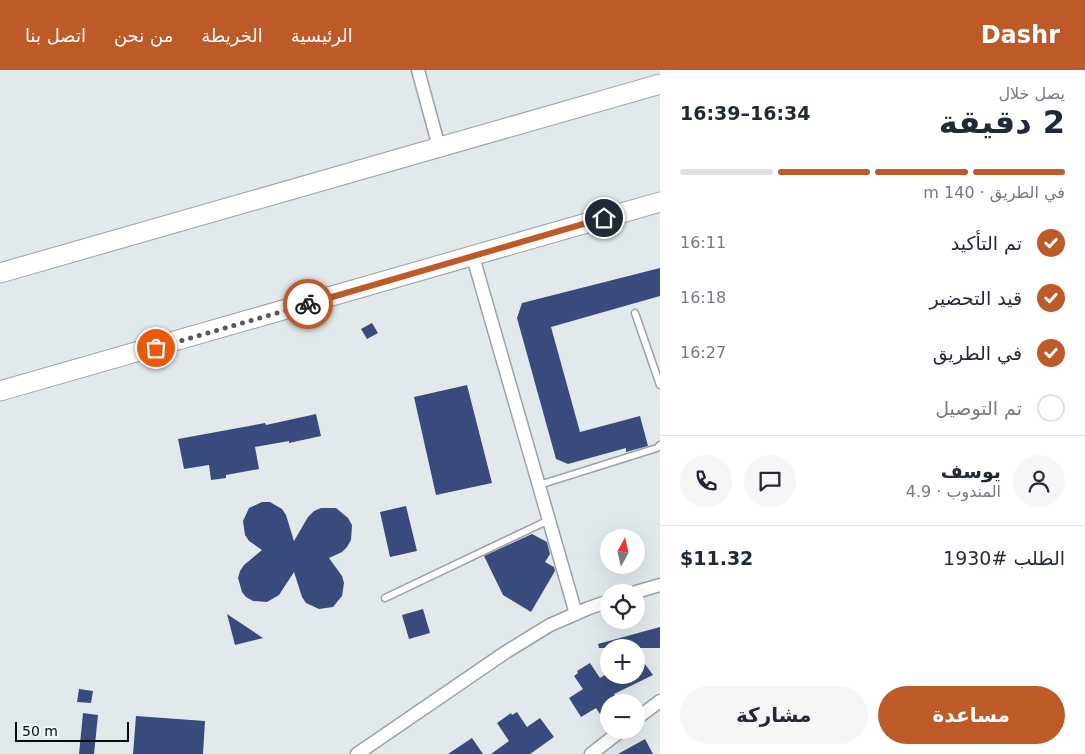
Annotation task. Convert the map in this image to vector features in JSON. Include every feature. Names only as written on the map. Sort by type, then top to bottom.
[{"type":"main road","points":[[0,274],[660,84]]},
{"type":"main road","points":[[0,392],[660,202]]},
{"type":"street","points":[[418,70],[439,147]]},
{"type":"street","points":[[473,257],[576,614]]},
{"type":"street","points":[[645,589],[660,585]]},
{"type":"street","points":[[357,754],[506,652],[550,625],[600,605]]},
{"type":"street","points":[[645,712],[660,700]]},
{"type":"street","points":[[591,754],[610,739]]},
{"type":"lane","points":[[635,313],[657,368],[660,386]]},
{"type":"lane","points":[[539,485],[657,448],[660,445]]},
{"type":"lane","points":[[385,598],[549,520]]},
{"type":"building","points":[[660,268],[660,296],[551,327],[580,432],[640,416],[648,446],[626,452],[626,448],[568,464],[556,459],[517,318],[522,303]]},
{"type":"building","points":[[372,323],[378,333],[367,339],[361,329]]},
{"type":"building","points":[[467,385],[492,483],[436,495],[414,397]]},
{"type":"building","points":[[316,414],[321,436],[289,443],[289,441],[255,447],[259,469],[226,475],[226,478],[211,480],[209,465],[184,469],[178,439],[265,423],[266,425]]},
{"type":"building","points":[[262,502],[270,502],[282,509],[286,515],[294,541],[308,517],[314,511],[321,508],[336,508],[348,518],[352,525],[351,540],[342,552],[329,558],[342,576],[344,583],[342,596],[333,607],[319,609],[306,603],[302,597],[294,572],[279,595],[267,602],[253,601],[242,592],[238,578],[240,571],[244,565],[262,550],[249,541],[245,535],[243,521],[249,508]]},
{"type":"building","points":[[406,506],[417,551],[390,557],[380,512]]},
{"type":"building","points":[[532,534],[547,542],[550,554],[545,562],[554,567],[555,571],[531,612],[503,595],[484,556]]},
{"type":"building","points":[[423,609],[430,633],[409,639],[402,615]]},
{"type":"building","points":[[227,614],[263,638],[235,645]]},
{"type":"building","points":[[660,627],[660,648],[645,648],[645,639],[616,639]]},
{"type":"building","points":[[590,663],[600,678],[600,684],[635,684],[614,694],[600,694],[600,714],[596,708],[581,717],[569,698],[583,689],[574,676],[578,673],[577,671]]},
{"type":"building","points":[[645,664],[653,675],[645,679]]},
{"type":"building","points":[[79,689],[93,691],[91,703],[77,702]]},
{"type":"building","points":[[517,712],[527,727],[540,718],[554,737],[530,754],[491,754],[509,741],[497,723],[511,713],[512,715]]},
{"type":"building","points":[[83,713],[98,715],[94,754],[79,754]]},
{"type":"building","points":[[136,716],[205,721],[203,754],[133,754]]},
{"type":"building","points":[[472,738],[483,754],[448,754]]},
{"type":"building","points":[[645,739],[653,754],[618,754]]},
{"type":"way so far","points":[[156,348],[308,304]]},
{"type":"route","points":[[308,304],[604,218]]}]
